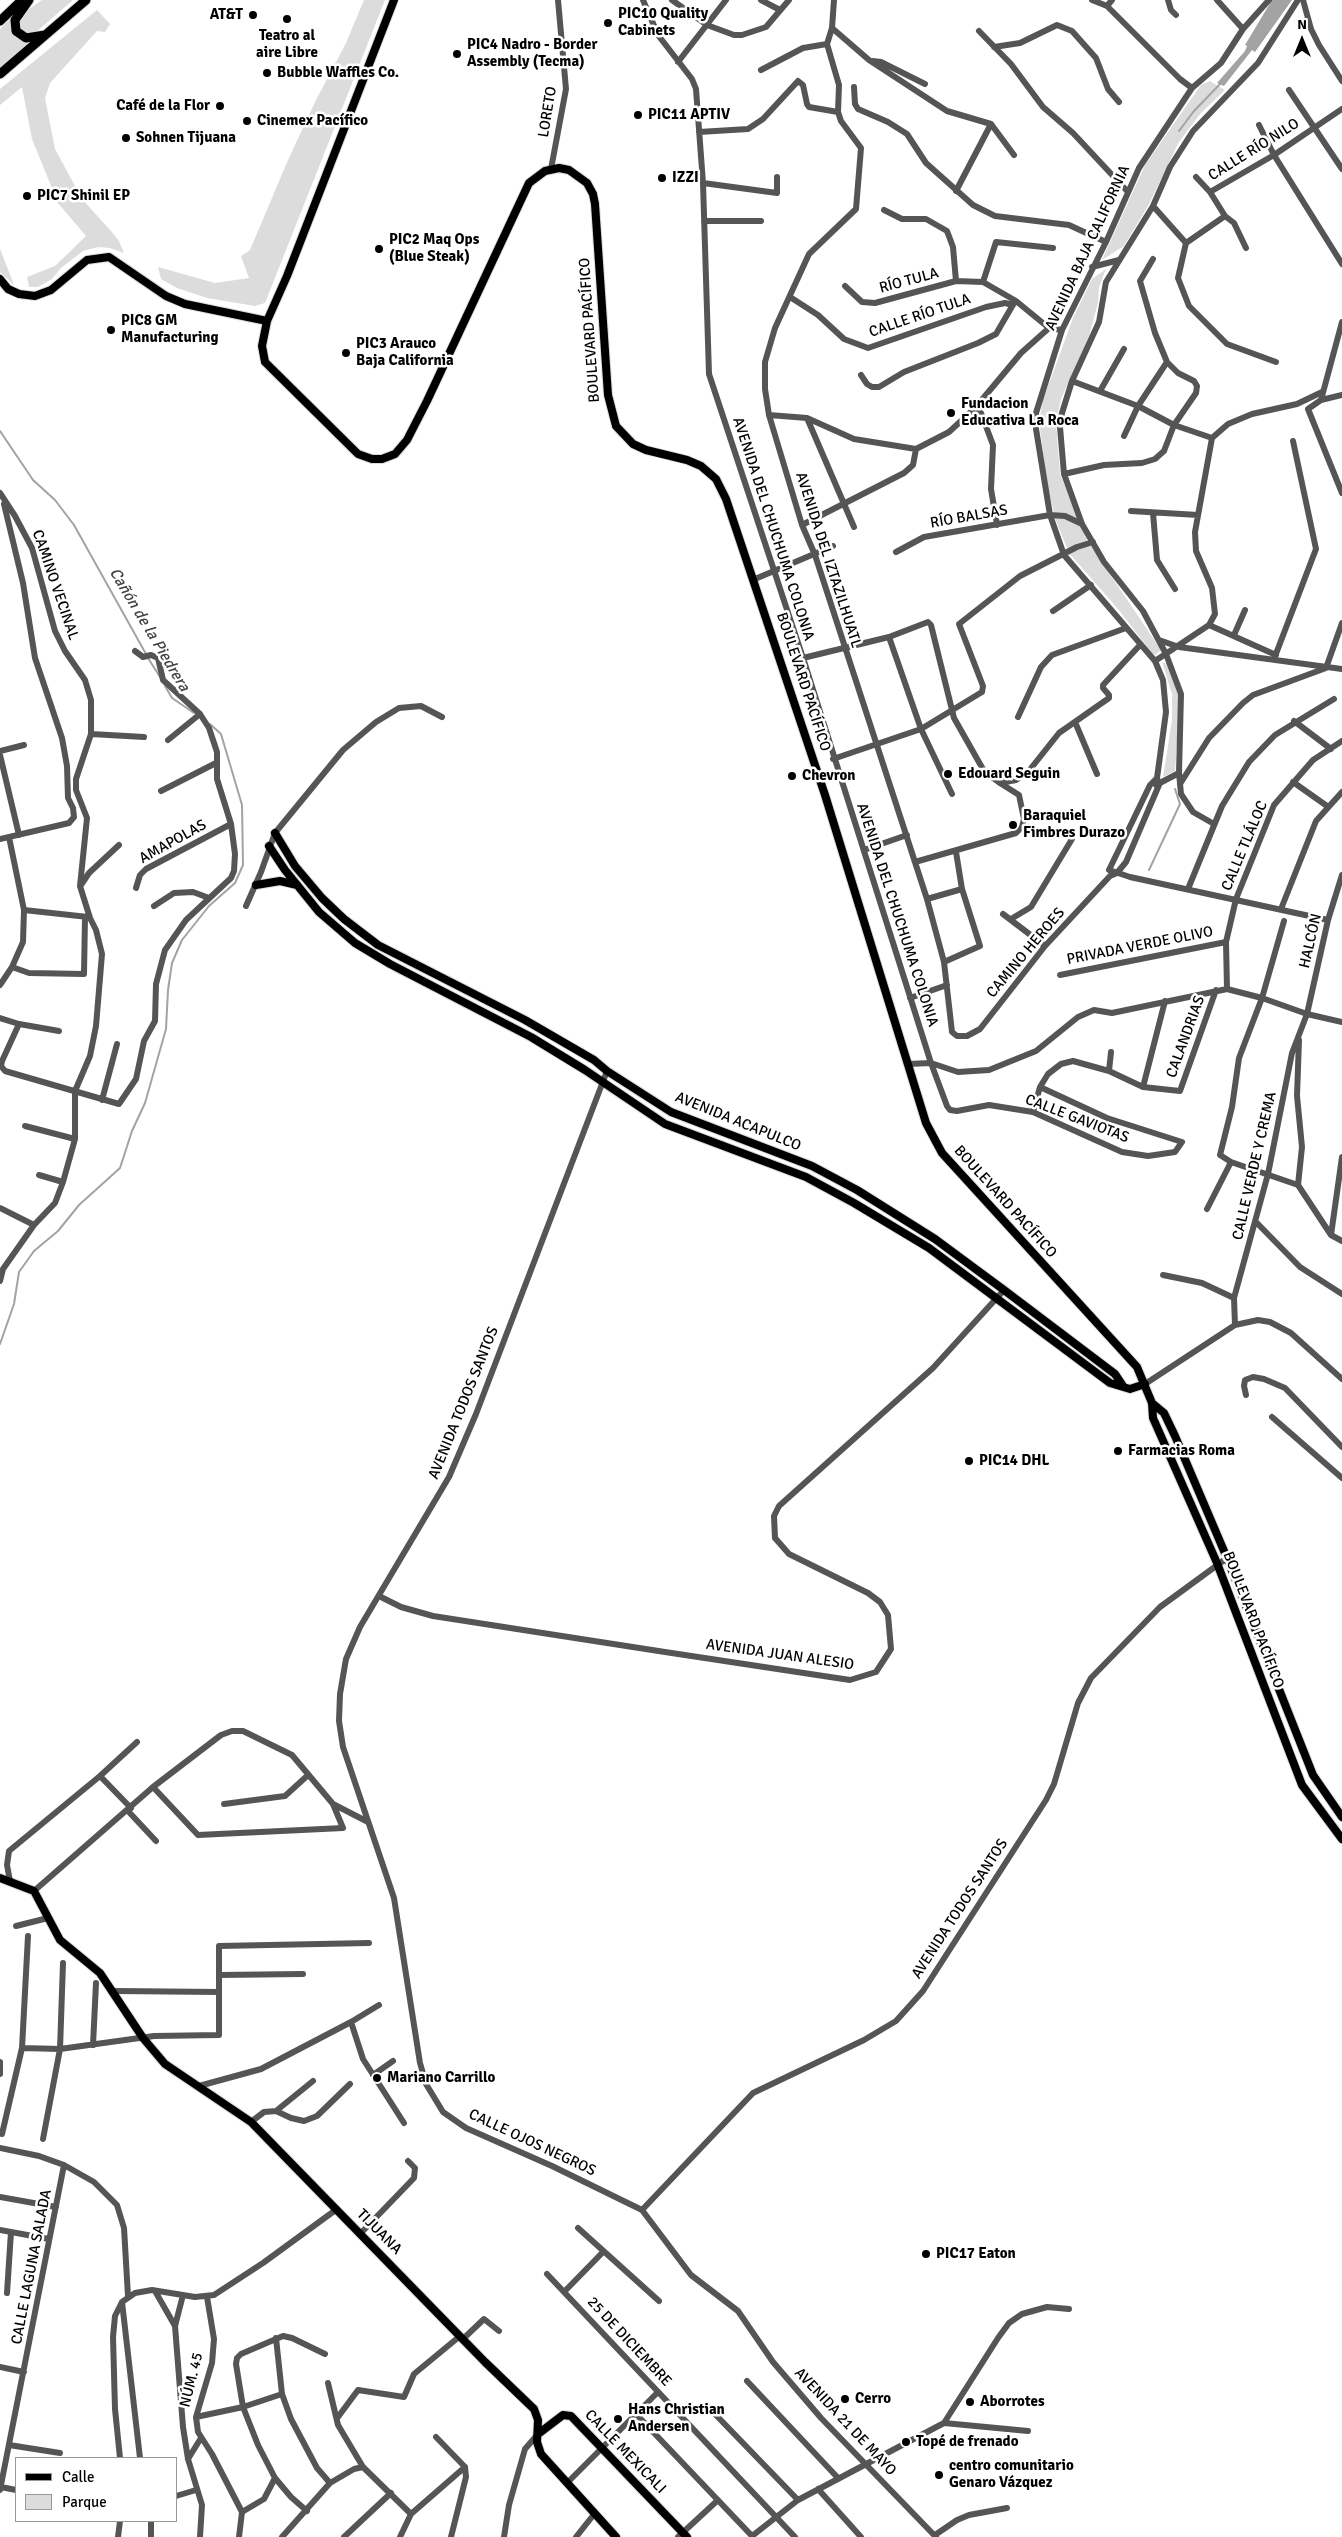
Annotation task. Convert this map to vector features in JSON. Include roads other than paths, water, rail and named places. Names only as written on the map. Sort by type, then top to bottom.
[{"type":"highway","points":[[0,21],[22,0]]},
{"type":"highway","points":[[29,0],[15,20],[16,31],[21,36],[31,38],[47,35]]},
{"type":"highway","points":[[0,74],[86,0]]},
{"type":"main road","points":[[394,0],[287,276],[267,321],[262,346],[262,355],[269,368],[358,454],[372,459],[390,457],[407,440],[530,183],[539,174],[551,169]]},
{"type":"main road","name":"BOULEVARD PACÍFICO","points":[[551,169],[569,170],[577,174],[587,183],[593,194],[609,407],[616,426],[633,444],[646,450],[687,460],[701,466],[716,479],[726,499],[755,579],[926,1123],[942,1154],[1137,1367],[1152,1403],[1153,1418],[1217,1563],[1302,1786],[1342,1839]]},
{"type":"main road","points":[[0,279],[8,288],[19,294],[35,296],[51,290],[87,260],[109,257],[166,296],[185,304],[267,321]]},
{"type":"main road","name":"AVENIDA ACAPULCO","points":[[275,833],[295,866],[322,898],[360,932],[392,953],[524,1020],[594,1060],[607,1071],[671,1112],[812,1166],[857,1190],[934,1239],[1004,1290],[1116,1374],[1123,1386]]},
{"type":"main road","name":"AVENIDA ACAPULCO","points":[[269,846],[296,885],[319,912],[355,943],[390,964],[531,1037],[664,1124],[806,1177],[854,1203],[929,1248],[1105,1379],[1123,1386]]},
{"type":"main road","points":[[256,885],[280,881],[296,885]]},
{"type":"main road","points":[[1123,1386],[1130,1389],[1145,1384]]},
{"type":"main road","name":"BOULEVARD PACÍFICO","points":[[1152,1403],[1164,1412],[1176,1436],[1228,1558],[1313,1775],[1342,1817]]},
{"type":"main road","points":[[0,1878],[34,1891],[60,1940],[100,1973],[115,1991],[143,2038],[165,2064],[251,2122],[337,2209]]},
{"type":"main road","name":"TIJUANA","points":[[337,2209],[534,2409],[538,2420],[537,2442],[541,2454],[616,2537]]},
{"type":"main road","name":"CALLE MEXICALI","points":[[538,2434],[567,2414],[602,2448],[682,2535]]},
{"type":"street","name":"LORETO","points":[[551,169],[566,89],[558,0]]},
{"type":"street","name":"AVENIDA DEL CHUCHUMA COLONIA","points":[[642,0],[658,35],[692,79],[696,89],[703,183],[709,374],[803,658],[833,759],[864,850],[931,1064]]},
{"type":"street","points":[[672,0],[708,25],[734,35],[742,35],[766,27],[789,0]]},
{"type":"street","points":[[678,62],[726,0]]},
{"type":"street","points":[[761,0],[780,10]]},
{"type":"street","points":[[699,132],[748,130],[763,119],[798,81],[803,85],[807,104],[810,107],[838,112],[838,85],[827,44],[832,28],[834,0]]},
{"type":"street","points":[[1092,0],[1107,6],[1180,79],[1192,88]]},
{"type":"street","points":[[1107,6],[1112,0]]},
{"type":"street","points":[[1168,0],[1176,15]]},
{"type":"street","points":[[1218,0],[1243,29]]},
{"type":"street","name":"AVENIDA BAJA CALIFORNIA","points":[[1117,873],[1126,862],[1158,781],[1166,705],[1163,680],[1155,662],[1064,555],[1050,515],[1036,429],[1036,413],[1062,330],[1106,242],[1139,168],[1192,88],[1221,63],[1243,29],[1269,0]]},
{"type":"street","name":"AVENIDA BAJA CALIFORNIA","points":[[1214,824],[1193,812],[1185,803],[1179,774],[1181,694],[1166,654],[1143,611],[1104,562],[1082,524],[1064,474],[1060,427],[1062,413],[1072,381],[1099,322],[1106,282],[1118,260],[1153,206],[1170,167],[1192,131],[1258,62],[1298,0]]},
{"type":"street","points":[[1303,0],[1319,45],[1342,81]]},
{"type":"street","points":[[994,47],[1020,43],[1057,24],[1072,31],[1096,58],[1108,88],[1120,102]]},
{"type":"street","points":[[832,28],[869,60],[947,111],[991,124],[1014,155]]},
{"type":"street","points":[[979,31],[1012,64],[1043,107],[1074,133],[1128,192]]},
{"type":"street","points":[[761,70],[803,48],[827,44]]},
{"type":"street","points":[[869,60],[881,62],[925,84]]},
{"type":"street","points":[[854,87],[855,104],[858,109],[888,122],[907,134],[926,163],[973,205],[995,216],[1069,225],[1106,242]]},
{"type":"street","points":[[1289,90],[1342,169]]},
{"type":"street","name":"CALLE RÍO NILO","points":[[1246,248],[1234,223],[1224,216],[1210,192],[1274,155],[1342,109]]},
{"type":"street","name":"AVENIDA DEL IZTAZILHUATL","points":[[838,112],[841,121],[861,148],[856,209],[809,254],[775,328],[765,362],[765,389],[770,415],[802,525],[814,555],[927,899],[944,962],[952,1032],[957,1036]]},
{"type":"street","points":[[956,191],[991,124]]},
{"type":"street","points":[[1259,125],[1274,155],[1342,264]]},
{"type":"street","points":[[703,183],[777,193],[777,177]]},
{"type":"street","points":[[1196,177],[1210,192]]},
{"type":"street","points":[[1153,206],[1186,243]]},
{"type":"street","name":"RÍO TULA","points":[[884,210],[902,219],[926,219],[947,230],[953,247],[956,281]]},
{"type":"street","points":[[1224,216],[1186,243],[1178,278],[1189,306],[1228,344],[1276,362]]},
{"type":"street","points":[[704,221],[761,221]]},
{"type":"street","points":[[984,282],[996,242],[1053,248]]},
{"type":"street","points":[[1064,474],[1104,465],[1142,463],[1155,460],[1164,451],[1174,425],[1196,393],[1197,386],[1194,381],[1178,373],[1166,362],[1140,281],[1153,258]]},
{"type":"street","points":[[1092,267],[1118,260]]},
{"type":"street","name":"RÍO TULA","points":[[845,286],[862,302],[875,303],[956,281],[984,282],[1014,303]]},
{"type":"street","name":"CALLE RÍO TULA","points":[[790,297],[818,315],[844,338],[868,348],[986,307],[1014,303]]},
{"type":"street","points":[[860,375],[867,384],[879,387],[904,372],[978,343],[996,334],[1014,303],[1049,328],[1062,330]]},
{"type":"street","points":[[1321,400],[1342,324]]},
{"type":"street","points":[[770,415],[807,418],[854,439],[916,449],[949,432],[975,408],[1021,353],[1049,328]]},
{"type":"street","points":[[1100,391],[1124,349]]},
{"type":"street","points":[[1124,436],[1138,406],[1166,362]]},
{"type":"street","points":[[1072,381],[1138,406],[1174,425],[1212,438]]},
{"type":"street","points":[[1155,662],[1209,625],[1216,609],[1212,588],[1196,551],[1198,515],[1212,438],[1228,424],[1252,414],[1297,404],[1322,392]]},
{"type":"street","points":[[1342,395],[1321,400],[1311,405],[1308,409],[1342,494]]},
{"type":"street","points":[[975,408],[981,413],[993,445],[991,489],[997,525]]},
{"type":"street","points":[[807,418],[854,526]]},
{"type":"street","points":[[1275,657],[1316,550],[1293,441]]},
{"type":"street","points":[[802,525],[904,473],[913,465],[916,449]]},
{"type":"street","points":[[0,839],[69,823],[74,817],[73,808],[68,798],[67,766],[62,738],[35,658],[23,584],[1,495]]},
{"type":"street","name":"CAMINO VECINAL","points":[[0,1281],[1,1268],[34,1225],[55,1203],[63,1182],[75,1139],[75,1091],[90,1056],[96,1026],[102,954],[96,930],[88,917],[80,886],[87,818],[76,790],[76,779],[91,734],[91,700],[89,689],[55,631],[32,548],[1,495]]},
{"type":"street","points":[[1131,511],[1198,515]]},
{"type":"street","points":[[1153,513],[1157,560],[1175,589]]},
{"type":"street","points":[[1050,515],[1064,516],[1082,524]]},
{"type":"street","name":"RÍO BALSAS","points":[[896,552],[924,538],[1050,515]]},
{"type":"street","points":[[833,759],[921,729],[982,692],[983,686],[959,624],[1020,576],[1093,542]]},
{"type":"street","points":[[755,579],[833,546]]},
{"type":"street","points":[[1053,610],[1091,585]]},
{"type":"street","points":[[1234,635],[1245,610]]},
{"type":"street","points":[[803,658],[889,637],[924,622],[931,625],[954,709],[954,718],[984,771],[1019,795],[1024,818],[1022,827],[1016,833],[956,852],[915,862]]},
{"type":"street","points":[[1326,668],[1342,623]]},
{"type":"street","points":[[1209,625],[1234,635],[1275,657]]},
{"type":"street","points":[[1018,717],[1041,667],[1052,655],[1126,628]]},
{"type":"street","points":[[889,637],[921,729],[952,794]]},
{"type":"street","points":[[1159,640],[1179,647],[1275,657],[1326,668],[1342,669]]},
{"type":"street","points":[[1000,783],[1016,780],[1028,772],[1059,733],[1109,698],[1103,685],[1140,645]]},
{"type":"street","points":[[19,1024],[2,1061],[1,1066],[5,1071],[119,1104],[136,1079],[144,1042],[155,1021],[156,984],[165,950],[186,920],[231,878],[234,871],[236,854],[231,824],[217,779],[217,752],[214,739],[200,714],[163,680],[158,658],[150,655],[143,657],[135,651]]},
{"type":"street","points":[[1180,784],[1209,738],[1243,702],[1253,695],[1326,668]]},
{"type":"street","points":[[1188,889],[1214,824],[1249,762],[1275,735],[1294,721],[1334,699]]},
{"type":"street","points":[[246,906],[256,885],[275,833],[343,750],[376,722],[399,708],[421,706],[442,718]]},
{"type":"street","points":[[168,740],[200,714]]},
{"type":"street","points":[[1294,721],[1331,749]]},
{"type":"street","points":[[1075,722],[1097,774]]},
{"type":"street","points":[[91,734],[144,737]]},
{"type":"street","name":"CALLE TLÁLOC","points":[[1227,989],[1226,942],[1236,899],[1274,805],[1313,760],[1342,741]]},
{"type":"street","points":[[0,751],[24,745]]},
{"type":"street","points":[[0,755],[19,835]]},
{"type":"street","points":[[161,791],[216,763]]},
{"type":"street","points":[[1110,873],[1150,785],[1179,774]]},
{"type":"street","points":[[1293,782],[1327,806]]},
{"type":"street","points":[[1281,909],[1316,821],[1327,806],[1342,792]]},
{"type":"street","name":"AMAPOLAS","points":[[136,888],[140,875],[146,869],[231,824]]},
{"type":"street","points":[[864,850],[907,835]]},
{"type":"street","points":[[0,985],[12,966],[23,942],[24,910],[9,837]]},
{"type":"street","points":[[1011,919],[1031,907],[1072,839]]},
{"type":"street","points":[[80,886],[89,873],[119,845]]},
{"type":"street","points":[[944,962],[980,946],[962,889],[956,852]]},
{"type":"street","name":"CAMINO HEROES","points":[[957,1036],[967,1036],[980,1029],[1045,946],[1110,873],[1117,873]]},
{"type":"street","points":[[1117,873],[1328,920]]},
{"type":"street","name":"HALCÓN","points":[[1307,1014],[1328,920],[1342,875]]},
{"type":"street","points":[[927,899],[962,889]]},
{"type":"street","points":[[154,906],[174,893],[193,892],[209,898]]},
{"type":"street","points":[[12,966],[29,973],[82,975],[85,971],[88,917],[24,910]]},
{"type":"street","points":[[1003,914],[1045,946]]},
{"type":"street","points":[[1284,921],[1262,998],[1238,1058],[1232,1107],[1220,1155],[1232,1162],[1298,1185],[1331,1235],[1342,1242]]},
{"type":"street","name":"PRIVADA VERDE OLIVO","points":[[1060,974],[1226,942]]},
{"type":"street","points":[[910,998],[947,985]]},
{"type":"street","points":[[908,1064],[931,1064],[958,1072],[989,1070],[1036,1051],[1078,1017],[1094,1010],[1112,1013],[1216,990],[1227,989],[1262,998],[1307,1014],[1342,1022]]},
{"type":"street","name":"CALANDRIAS","points":[[1143,1087],[1180,1091],[1216,990]]},
{"type":"street","points":[[1033,1112],[1040,1087],[1048,1074],[1061,1064],[1073,1061],[1109,1071],[1143,1087],[1165,1001]]},
{"type":"street","name":"CALLE VERDE Y CREMA","points":[[1235,1325],[1234,1298],[1268,1174],[1292,1053],[1307,1014]]},
{"type":"street","points":[[0,1018],[19,1024],[60,1031]]},
{"type":"street","points":[[1298,1185],[1302,1147],[1296,1096],[1300,1033]]},
{"type":"street","points":[[102,1100],[117,1044]]},
{"type":"street","points":[[1109,1071],[1111,1052]]},
{"type":"street","name":"CALLE GAVIOTAS","points":[[931,1064],[950,1110],[989,1105],[1033,1112],[1122,1152],[1148,1156],[1175,1152],[1182,1142],[1107,1118],[1040,1087]]},
{"type":"street","name":"AVENIDA TODOS SANTOS","points":[[368,1822],[343,1747],[340,1712],[346,1660],[360,1627],[449,1477],[476,1414],[607,1071]]},
{"type":"street","points":[[25,1126],[75,1139]]},
{"type":"street","points":[[1331,1235],[1342,1157]]},
{"type":"street","points":[[1207,1209],[1232,1162]]},
{"type":"street","points":[[39,1176],[63,1182]]},
{"type":"street","points":[[0,1208],[34,1225]]},
{"type":"street","points":[[1256,1222],[1300,1267],[1342,1294]]},
{"type":"street","points":[[1163,1275],[1202,1283],[1234,1298]]},
{"type":"street","name":"AVENIDA JUAN ALESIO","points":[[379,1596],[401,1607],[433,1616],[850,1680],[876,1672],[890,1649],[888,1615],[880,1602],[868,1593],[789,1554],[775,1538],[774,1516],[779,1506],[933,1368],[1004,1290]]},
{"type":"street","points":[[1145,1384],[1235,1325],[1258,1320],[1270,1322],[1291,1333],[1342,1379]]},
{"type":"street","points":[[1246,1395],[1245,1380],[1253,1377],[1264,1379],[1285,1388],[1342,1447]]},
{"type":"street","points":[[1272,1417],[1342,1478]]},
{"type":"street","name":"AVENIDA TODOS SANTOS","points":[[642,2210],[753,2093],[864,2040],[896,2021],[923,1990],[1046,1800],[1054,1784],[1078,1703],[1091,1678],[1160,1606],[1217,1563],[1228,1558]]},
{"type":"street","points":[[34,1891],[153,1787],[221,1735],[232,1731],[243,1731],[292,1755],[307,1776],[333,1804],[368,1822]]},
{"type":"street","points":[[10,1881],[7,1865],[8,1851],[100,1776],[138,1742]]},
{"type":"street","points":[[100,1776],[156,1841]]},
{"type":"street","points":[[224,1804],[285,1796],[307,1776]]},
{"type":"street","points":[[153,1787],[198,1835],[340,1830],[343,1828],[333,1804]]},
{"type":"street","name":"CALLE OJOS NEGROS","points":[[368,1822],[394,1898],[420,2063],[426,2084],[443,2112],[466,2128],[552,2166],[642,2210]]},
{"type":"street","points":[[16,1926],[48,1918]]},
{"type":"street","points":[[2,2134],[22,2048],[28,1936]]},
{"type":"street","points":[[22,2048],[60,2049],[143,2038],[219,2035],[219,1946],[369,1943]]},
{"type":"street","points":[[43,2139],[60,2049],[63,1963]]},
{"type":"street","points":[[219,1975],[303,1974]]},
{"type":"street","points":[[93,2045],[96,1982]]},
{"type":"street","points":[[115,1991],[219,1992]]},
{"type":"street","points":[[199,2086],[261,2069],[351,2022],[379,2004]]},
{"type":"street","points":[[351,2022],[363,2060],[404,2124]]},
{"type":"street","points":[[373,2075],[393,2061]]},
{"type":"street","points":[[0,2062],[0,2074]]},
{"type":"street","points":[[276,2111],[314,2081]]},
{"type":"street","points":[[251,2122],[264,2112],[276,2111],[291,2118],[304,2120],[317,2116],[350,2084]]},
{"type":"street","points":[[0,2148],[39,2156],[64,2165],[94,2182],[117,2205],[124,2228],[128,2296]]},
{"type":"street","points":[[361,2233],[414,2178],[415,2168],[408,2161]]},
{"type":"street","name":"CALLE LAGUNA SALADA","points":[[0,2489],[64,2165]]},
{"type":"street","points":[[0,2197],[56,2207]]},
{"type":"street","name":"TIJUANA","points":[[207,2297],[223,2290],[263,2263],[337,2209]]},
{"type":"street","name":"AVENIDA 21 DE MAYO","points":[[642,2210],[690,2275],[738,2311],[790,2384],[936,2536]]},
{"type":"street","points":[[578,2228],[659,2301]]},
{"type":"street","points":[[0,2230],[49,2239]]},
{"type":"street","points":[[6,2293],[10,2232]]},
{"type":"street","points":[[564,2292],[603,2252]]},
{"type":"street","name":"25 DE DICIEMBRE","points":[[547,2274],[795,2537]]},
{"type":"street","points":[[120,2457],[114,2409],[113,2337],[115,2316],[122,2302],[128,2296],[141,2291],[207,2297]]},
{"type":"street","points":[[155,2291],[175,2326]]},
{"type":"street","points":[[183,2295],[175,2326],[183,2427],[188,2459],[202,2505],[200,2537]]},
{"type":"street","name":"NÚM. 45","points":[[207,2297],[214,2339],[212,2355],[196,2417],[201,2438],[212,2454],[242,2512]]},
{"type":"street","points":[[122,2302],[140,2457]]},
{"type":"street","points":[[637,2415],[752,2536],[775,2516],[798,2500],[944,2423],[1009,2323],[1035,2308],[1069,2309]]},
{"type":"street","points":[[338,2417],[358,2390],[404,2397],[414,2374],[484,2319],[499,2331]]},
{"type":"street","points":[[276,2338],[282,2394],[291,2419],[317,2468],[330,2483]]},
{"type":"street","points":[[307,2511],[291,2497],[275,2478],[258,2445],[239,2392],[237,2358],[276,2338],[292,2338],[325,2354]]},
{"type":"street","points":[[0,2367],[24,2372]]},
{"type":"street","points":[[747,2380],[838,2478]]},
{"type":"street","points":[[328,2383],[338,2417],[338,2425],[363,2467],[411,2514]]},
{"type":"street","points":[[567,2483],[658,2392]]},
{"type":"street","points":[[196,2417],[243,2407],[282,2394]]},
{"type":"street","points":[[713,2412],[798,2500]]},
{"type":"street","points":[[944,2423],[1028,2431]]},
{"type":"street","points":[[504,2537],[509,2504],[524,2449],[538,2434]]},
{"type":"street","points":[[436,2437],[465,2467],[466,2477],[451,2537]]},
{"type":"street","points":[[188,2459],[201,2438]]},
{"type":"street","points":[[9,2445],[60,2453]]},
{"type":"street","points":[[282,2537],[330,2483],[363,2467]]},
{"type":"street","points":[[400,2537],[411,2514],[465,2467]]},
{"type":"street","points":[[239,2537],[242,2512],[264,2499],[275,2478]]},
{"type":"street","points":[[0,2489],[15,2490]]},
{"type":"street","points":[[818,2489],[861,2537]]},
{"type":"street","points":[[178,2495],[196,2490]]},
{"type":"street","points":[[344,2537],[391,2493]]},
{"type":"street","points":[[682,2535],[718,2500]]},
{"type":"street","points":[[936,2536],[969,2515],[1007,2508]]},
{"type":"street","points":[[576,2537],[595,2513]]},
{"type":"street","points":[[118,2537],[120,2522]]},
{"type":"street","points":[[151,2522],[151,2537]]},
{"type":"waterway","points":[[1179,131],[1194,111],[1222,82]]},
{"type":"waterway","name":"Cañón de la Piedrera","points":[[0,431],[33,480],[55,500],[74,525],[146,654]]},
{"type":"waterway","name":"Cañón de la Piedrera","points":[[148,658],[160,677]]},
{"type":"waterway","name":"Cañón de la Piedrera","points":[[165,686],[172,698],[194,713]]},
{"type":"waterway","name":"Cañón de la Piedrera","points":[[0,1344],[14,1304],[19,1272],[34,1251],[58,1231],[79,1205],[120,1168],[132,1131],[145,1103],[166,1029],[168,990],[172,963],[182,940],[209,906],[235,883],[243,865],[242,805],[221,734],[210,724]]},
{"type":"waterway","points":[[1149,870],[1180,804],[1175,789]]},
{"type":"place","name":"AT&T","points":[[253,15]]},
{"type":"place","name":"Teatro al aire Libre","points":[[287,19]]},
{"type":"place","name":"PIC10 Quality Cabinets","points":[[608,23]]},
{"type":"place","name":"PIC4 Nadro - Border Assembly (Tecma)","points":[[457,54]]},
{"type":"place","name":"Bubble Waffles Co.","points":[[267,73]]},
{"type":"place","name":"Café de la Flor","points":[[220,106]]},
{"type":"place","name":"PIC11 APTIV","points":[[638,115]]},
{"type":"place","name":"Cinemex Pacífico","points":[[247,121]]},
{"type":"place","name":"Sohnen Tijuana","points":[[126,138]]},
{"type":"place","name":"IZZI","points":[[662,178]]},
{"type":"place","name":"PIC7 Shinil EP","points":[[27,196]]},
{"type":"place","name":"PIC2 Maq Ops (Blue Steak)","points":[[379,249]]},
{"type":"place","name":"PIC8 GM Manufacturing","points":[[111,330]]},
{"type":"place","name":"PIC3 Arauco Baja California","points":[[346,353]]},
{"type":"place","name":"Fundacion Educativa La Roca","points":[[951,413]]},
{"type":"place","name":"Edouard Seguin","points":[[948,774]]},
{"type":"place","name":"Chevron","points":[[792,776]]},
{"type":"place","name":"Baraquiel Fimbres Durazo","points":[[1013,825]]},
{"type":"place","name":"Farmacias Roma","points":[[1118,1451]]},
{"type":"place","name":"PIC14 DHL","points":[[969,1461]]},
{"type":"place","name":"Mariano Carrillo","points":[[377,2078]]},
{"type":"place","name":"PIC17 Eaton","points":[[926,2254]]},
{"type":"place","name":"Cerro","points":[[845,2399]]},
{"type":"place","name":"Aborrotes","points":[[970,2402]]},
{"type":"place","name":"Hans Christian Andersen","points":[[618,2419]]},
{"type":"place","name":"Topé de frenado","points":[[906,2442]]},
{"type":"place","name":"centro comunitario Genaro Vázquez","points":[[939,2475]]}]
